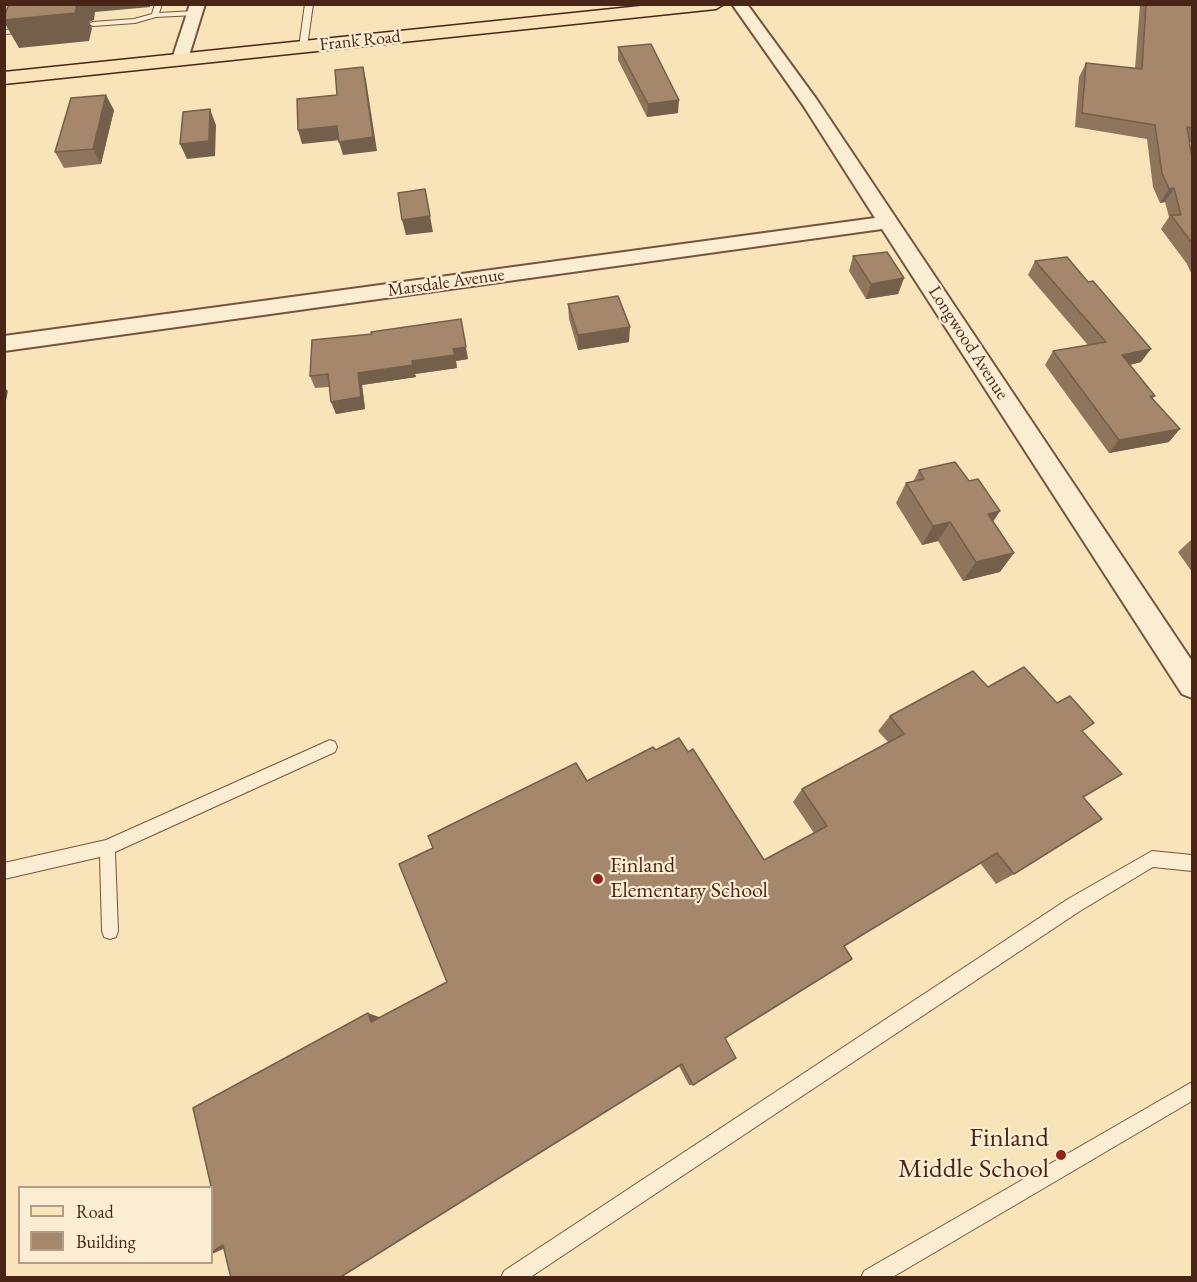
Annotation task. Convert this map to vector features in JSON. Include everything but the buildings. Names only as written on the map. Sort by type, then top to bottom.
[{"type":"main road","name":"Frank Road","points":[[4,78],[716,4]]},
{"type":"street","name":"Longwood Avenue","points":[[739,4],[811,104],[886,222],[916,262],[1192,685]]},
{"type":"street","points":[[180,60],[196,9]]},
{"type":"street","name":"Marsdale Avenue","points":[[4,344],[886,222]]},
{"type":"lane","points":[[155,15],[159,4]]},
{"type":"lane","points":[[303,47],[309,4]]},
{"type":"lane","points":[[93,24],[135,21],[155,15],[196,9]]},
{"type":"lane","points":[[4,32],[25,30]]},
{"type":"lane","points":[[4,871],[107,848],[330,747]]},
{"type":"lane","points":[[107,848],[110,931]]},
{"type":"lane","points":[[511,1278],[1074,905],[1152,860],[1192,862]]},
{"type":"lane","points":[[871,1278],[1192,1091]]},
{"type":"place","name":"Finland Elementary School","points":[[598,879]]},
{"type":"place","name":"Finland Middle School","points":[[1061,1155]]}]
